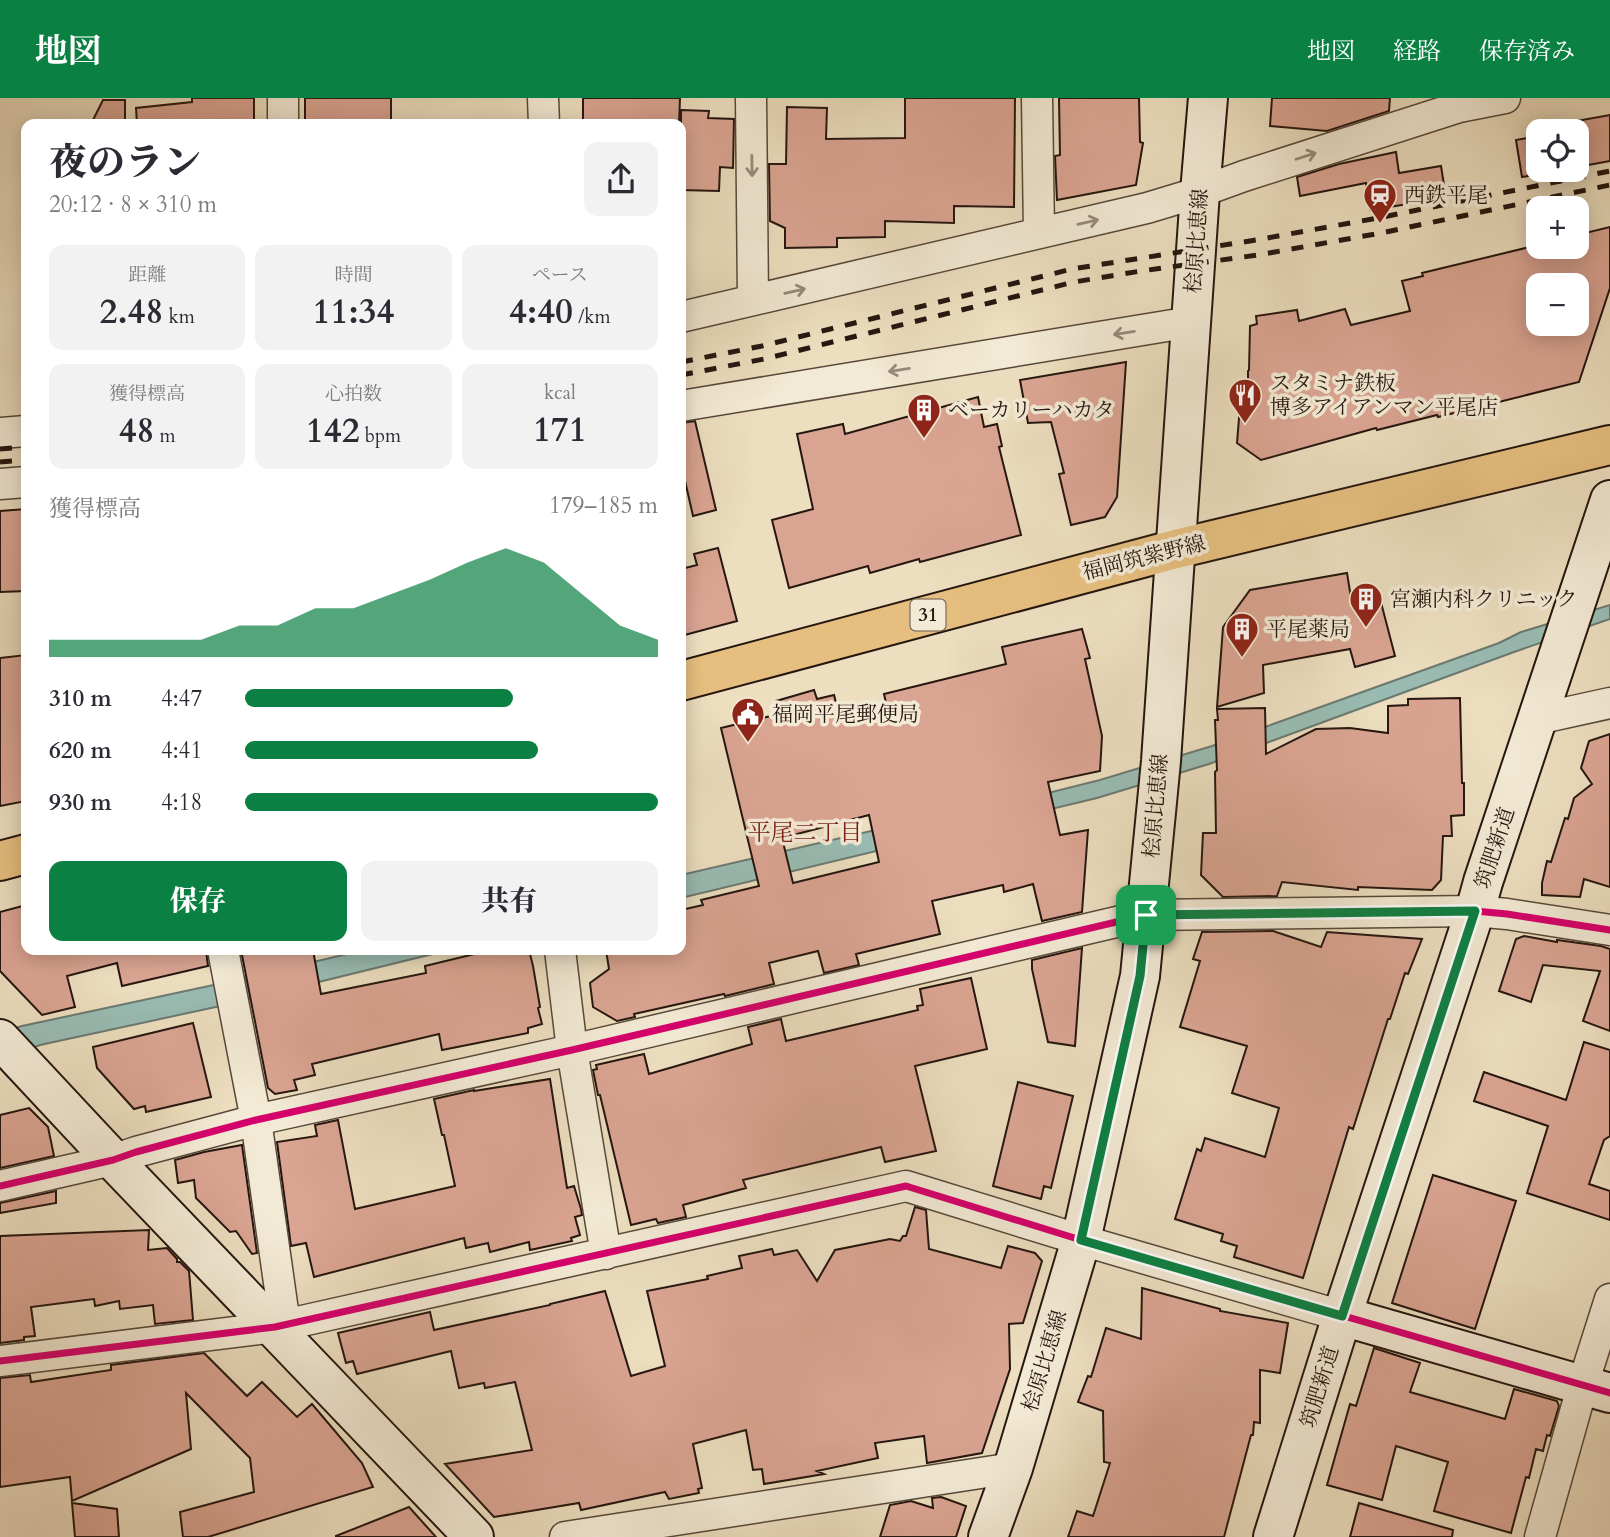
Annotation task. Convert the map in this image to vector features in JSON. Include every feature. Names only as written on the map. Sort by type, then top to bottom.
[{"type":"main road","name":"福岡筑紫野線","points":[[686,680],[1176,549],[1610,445]]},
{"type":"main road","points":[[0,861],[21,855]]},
{"type":"street","points":[[283,98],[283,119]]},
{"type":"street","points":[[543,98],[544,119]]},
{"type":"street","points":[[751,98],[753,300]]},
{"type":"street","points":[[1037,98],[1039,233]]},
{"type":"street","name":"桧原比恵線","points":[[988,1537],[1013,1468],[1081,1240],[1140,976],[1160,771],[1208,98]]},
{"type":"street","points":[[686,316],[1147,208],[1459,103],[1505,98]]},
{"type":"street","points":[[686,405],[1191,322]]},
{"type":"street","points":[[0,433],[21,431]]},
{"type":"street","points":[[0,484],[21,482]]},
{"type":"street","name":"筑肥新道","points":[[1273,1537],[1483,882],[1610,500]]},
{"type":"street","points":[[1537,719],[1610,703]]},
{"type":"street","points":[[0,1186],[113,1160],[256,1120],[572,1050],[1146,915],[1475,911],[1610,930]]},
{"type":"street","points":[[224,955],[256,1120],[280,1326]]},
{"type":"street","points":[[561,955],[572,1050],[606,1254]]},
{"type":"street","points":[[8,1047],[113,1160],[280,1326],[463,1533]]},
{"type":"street","points":[[0,1361],[280,1326],[906,1186],[1081,1240],[1596,1389]]},
{"type":"street","points":[[1540,1537],[1596,1389],[1610,1299]]},
{"type":"street","points":[[565,1537],[1013,1468]]},
{"type":"water","points":[[1610,605],[1610,619],[1209,764],[1097,798],[686,897],[686,874],[1100,780],[1212,746],[1499,643],[1521,632]]},
{"type":"water","points":[[343,955],[429,955],[225,1005],[40,1045],[0,1060],[0,1032]]},
{"type":"building","points":[[192,98],[254,98],[254,119],[137,119],[136,108],[192,102]]},
{"type":"building","points":[[305,98],[391,98],[391,119],[305,119]]},
{"type":"building","points":[[583,98],[680,98],[679,119],[583,119]]},
{"type":"building","points":[[905,98],[1015,98],[1014,207],[954,206],[954,223],[885,221],[885,237],[837,238],[837,247],[785,248],[785,228],[770,221],[769,164],[786,164],[787,107],[827,108],[826,139],[905,138]]},
{"type":"building","points":[[1059,98],[1139,98],[1140,142],[1143,143],[1136,185],[1057,200],[1055,156],[1060,155]]},
{"type":"building","points":[[1272,98],[1390,98],[1389,111],[1327,131],[1270,126]]},
{"type":"building","points":[[103,100],[125,100],[125,119],[94,119]]},
{"type":"building","points":[[681,110],[709,111],[708,118],[734,119],[733,168],[720,167],[719,191],[686,190],[686,119],[681,119]]},
{"type":"building","points":[[1610,115],[1610,161],[1589,165],[1588,119]]},
{"type":"building","points":[[1526,138],[1526,176],[1522,177],[1516,140]]},
{"type":"building","points":[[1396,152],[1399,173],[1441,166],[1446,198],[1370,210],[1366,183],[1300,196],[1297,177],[1339,164]]},
{"type":"building","points":[[1610,227],[1610,288],[1579,382],[1438,417],[1437,415],[1377,430],[1376,428],[1261,460],[1237,443],[1240,406],[1248,406],[1250,326],[1257,324],[1256,316],[1297,310],[1299,321],[1345,309],[1351,325],[1410,311],[1402,281],[1423,276],[1422,273],[1526,248],[1526,259],[1589,259],[1589,232]]},
{"type":"building","points":[[1126,362],[1117,497],[1105,517],[1071,525],[1059,474],[1064,473],[1051,422],[1028,423],[1020,380]]},
{"type":"building","points":[[978,397],[984,427],[997,424],[1002,446],[999,447],[1021,535],[870,573],[868,566],[789,588],[772,520],[813,509],[797,434],[843,424],[845,434]]},
{"type":"building","points":[[695,421],[716,510],[693,516],[686,485],[686,422]]},
{"type":"building","points":[[21,509],[21,591],[0,592],[0,511]]},
{"type":"building","points":[[718,548],[737,621],[686,635],[686,568],[697,565],[694,554]]},
{"type":"building","points":[[1347,573],[1351,598],[1378,591],[1395,656],[1355,667],[1350,649],[1263,665],[1264,693],[1217,707],[1223,627],[1250,590]]},
{"type":"building","points":[[1082,629],[1090,658],[1085,659],[1102,736],[1100,771],[1048,782],[1060,835],[1088,830],[1082,912],[1042,921],[1033,884],[1004,892],[1003,885],[932,901],[940,934],[856,954],[859,965],[824,973],[818,951],[769,963],[774,984],[634,1014],[635,1017],[617,1021],[593,1007],[590,983],[609,969],[607,955],[686,955],[686,909],[703,905],[701,900],[759,886],[721,728],[779,714],[776,701],[814,690],[817,699],[834,695],[839,714],[886,703],[884,694],[1006,664],[1002,647]],"holes":[[[869,815],[879,862],[793,883],[782,838]]]},
{"type":"building","points":[[21,656],[21,802],[0,806],[0,658]]},
{"type":"building","points":[[1460,698],[1464,815],[1451,816],[1452,836],[1443,836],[1441,880],[1432,890],[1358,887],[1358,890],[1282,882],[1277,896],[1223,897],[1201,875],[1203,833],[1216,833],[1217,709],[1265,708],[1266,754],[1316,729],[1350,728],[1388,733],[1388,706],[1408,705],[1408,699]]},
{"type":"building","points":[[1610,734],[1610,887],[1584,879],[1580,897],[1542,895],[1547,861],[1551,862],[1574,798],[1592,784],[1581,768],[1589,741]]},
{"type":"building","points":[[21,906],[21,955],[207,955],[208,966],[122,986],[117,963],[67,976],[75,1007],[42,1015],[0,971],[0,912]]},
{"type":"building","points":[[1273,931],[1321,947],[1327,932],[1422,939],[1408,974],[1405,973],[1388,1019],[1353,1129],[1349,1127],[1303,1278],[1234,1257],[1237,1246],[1221,1241],[1223,1234],[1175,1219],[1197,1149],[1201,1151],[1205,1138],[1265,1157],[1279,1108],[1232,1093],[1247,1046],[1180,1027],[1200,961],[1193,959],[1202,932]]},
{"type":"building","points":[[1524,936],[1610,949],[1610,1031],[1583,1021],[1600,971],[1543,965],[1531,1002],[1499,991],[1516,939]]},
{"type":"building","points":[[1082,948],[1075,1046],[1048,1042],[1032,960]]},
{"type":"building","points":[[242,955],[314,955],[321,994],[426,973],[425,966],[470,955],[530,955],[542,1024],[528,1028],[528,1033],[442,1050],[439,1034],[312,1064],[315,1075],[294,1080],[297,1090],[275,1094],[268,1088]]},
{"type":"building","points":[[971,978],[987,1049],[915,1066],[936,1151],[885,1162],[881,1147],[743,1180],[746,1188],[683,1205],[686,1217],[658,1223],[656,1219],[631,1225],[598,1095],[593,1070],[597,1069],[596,1065],[644,1054],[649,1074],[752,1044],[748,1027],[781,1019],[786,1041],[918,1010],[917,1006],[923,1005],[920,989]]},
{"type":"building","points":[[193,1023],[211,1097],[146,1112],[145,1106],[134,1109],[97,1068],[93,1047]]},
{"type":"building","points":[[1584,1042],[1610,1050],[1610,1136],[1604,1140],[1589,1184],[1610,1191],[1610,1220],[1527,1193],[1548,1126],[1474,1101],[1484,1072],[1566,1100]]},
{"type":"building","points":[[550,1079],[567,1188],[574,1186],[582,1215],[575,1217],[580,1235],[571,1238],[572,1241],[530,1250],[529,1242],[490,1252],[488,1243],[466,1248],[464,1238],[314,1277],[306,1243],[291,1246],[277,1142],[317,1136],[315,1125],[338,1120],[355,1209],[455,1186],[434,1099]]},
{"type":"building","points":[[1018,1082],[1073,1096],[1051,1188],[1044,1186],[1041,1199],[993,1186]]},
{"type":"building","points":[[29,1108],[48,1127],[54,1156],[0,1168],[0,1115]]},
{"type":"building","points":[[242,1145],[257,1253],[252,1254],[236,1231],[230,1232],[196,1198],[194,1180],[178,1183],[175,1160]]},
{"type":"building","points":[[1433,1175],[1516,1201],[1475,1329],[1392,1303]]},
{"type":"building","points":[[56,1191],[56,1203],[0,1213],[0,1203]]},
{"type":"building","points":[[915,1207],[926,1210],[929,1249],[1001,1268],[1008,1246],[1035,1253],[1042,1261],[1023,1323],[1009,1324],[1010,1369],[982,1453],[927,1463],[924,1436],[875,1443],[878,1458],[817,1471],[824,1474],[764,1484],[762,1469],[753,1470],[746,1430],[693,1444],[702,1488],[698,1489],[699,1493],[669,1499],[665,1492],[581,1510],[579,1503],[494,1517],[445,1464],[532,1450],[515,1382],[485,1388],[484,1383],[459,1388],[451,1351],[357,1374],[353,1361],[346,1363],[338,1333],[430,1312],[434,1330],[605,1291],[631,1376],[665,1366],[647,1291],[708,1279],[707,1276],[742,1268],[739,1256],[772,1249],[774,1255],[797,1250],[817,1281],[835,1250],[890,1239],[900,1241],[906,1236]]},
{"type":"building","points":[[149,1230],[148,1250],[167,1248],[177,1262],[189,1271],[193,1320],[155,1324],[153,1305],[120,1309],[119,1301],[95,1306],[94,1299],[31,1307],[35,1336],[0,1343],[0,1236]]},
{"type":"building","points":[[1142,1288],[1220,1311],[1288,1323],[1280,1373],[1260,1370],[1260,1423],[1254,1422],[1253,1435],[1224,1537],[1068,1537],[1077,1511],[1093,1516],[1110,1463],[1104,1462],[1103,1411],[1078,1402],[1088,1376],[1091,1377],[1106,1328],[1141,1339]]},
{"type":"building","points":[[1374,1348],[1420,1363],[1410,1392],[1505,1419],[1514,1389],[1557,1401],[1559,1406],[1550,1436],[1547,1435],[1543,1451],[1536,1449],[1511,1533],[1434,1511],[1448,1462],[1396,1446],[1382,1500],[1327,1485],[1350,1404],[1356,1406]]},
{"type":"building","points":[[204,1353],[247,1396],[262,1382],[297,1417],[312,1404],[362,1463],[373,1487],[208,1537],[183,1537],[180,1512],[254,1492],[250,1458],[186,1393],[191,1449],[72,1501],[70,1477],[0,1487],[0,1378],[30,1375],[31,1382],[111,1370],[111,1365]]},
{"type":"building","points":[[941,1497],[966,1506],[956,1537],[880,1537],[890,1505],[911,1501],[933,1508],[932,1498]]},
{"type":"building","points":[[72,1503],[117,1509],[119,1537],[75,1537]]},
{"type":"building","points":[[1359,1503],[1453,1530],[1452,1537],[1350,1537]]},
{"type":"building","points":[[409,1507],[436,1537],[336,1537],[336,1536]]},
{"type":"railway","points":[[686,361],[762,346],[1072,269],[1378,218],[1610,171]]},
{"type":"railway","points":[[686,374],[764,359],[1074,282],[1258,255],[1381,233],[1610,185]]},
{"type":"railway","points":[[0,449],[21,447]]},
{"type":"railway","points":[[0,462],[21,460]]},
{"type":"cycle path","points":[[0,1186],[113,1160],[256,1120],[572,1050],[1146,915],[1475,911],[1610,930]]},
{"type":"cycle path","points":[[0,1361],[275,1327],[906,1186],[1081,1240],[1610,1393]]},
{"type":"place","name":"西鉄平尾","points":[[1380,225]]},
{"type":"place","name":"スタミナ鉄板 博多アイアンマン平尾店","points":[[1245,425]]},
{"type":"place","name":"ベーカリーハカタ","points":[[924,440]]},
{"type":"place","name":"宮瀬内科クリニック","points":[[1366,629]]},
{"type":"place","name":"平尾薬局","points":[[1242,659]]},
{"type":"place","name":"福岡平尾郵便局","points":[[748,744]]},
{"type":"district","name":"平尾二丁目","points":[[805,832]]},
{"type":"route","points":[[1475,911],[1342,1316],[1081,1240],[1140,976],[1146,915],[1475,911]]}]
